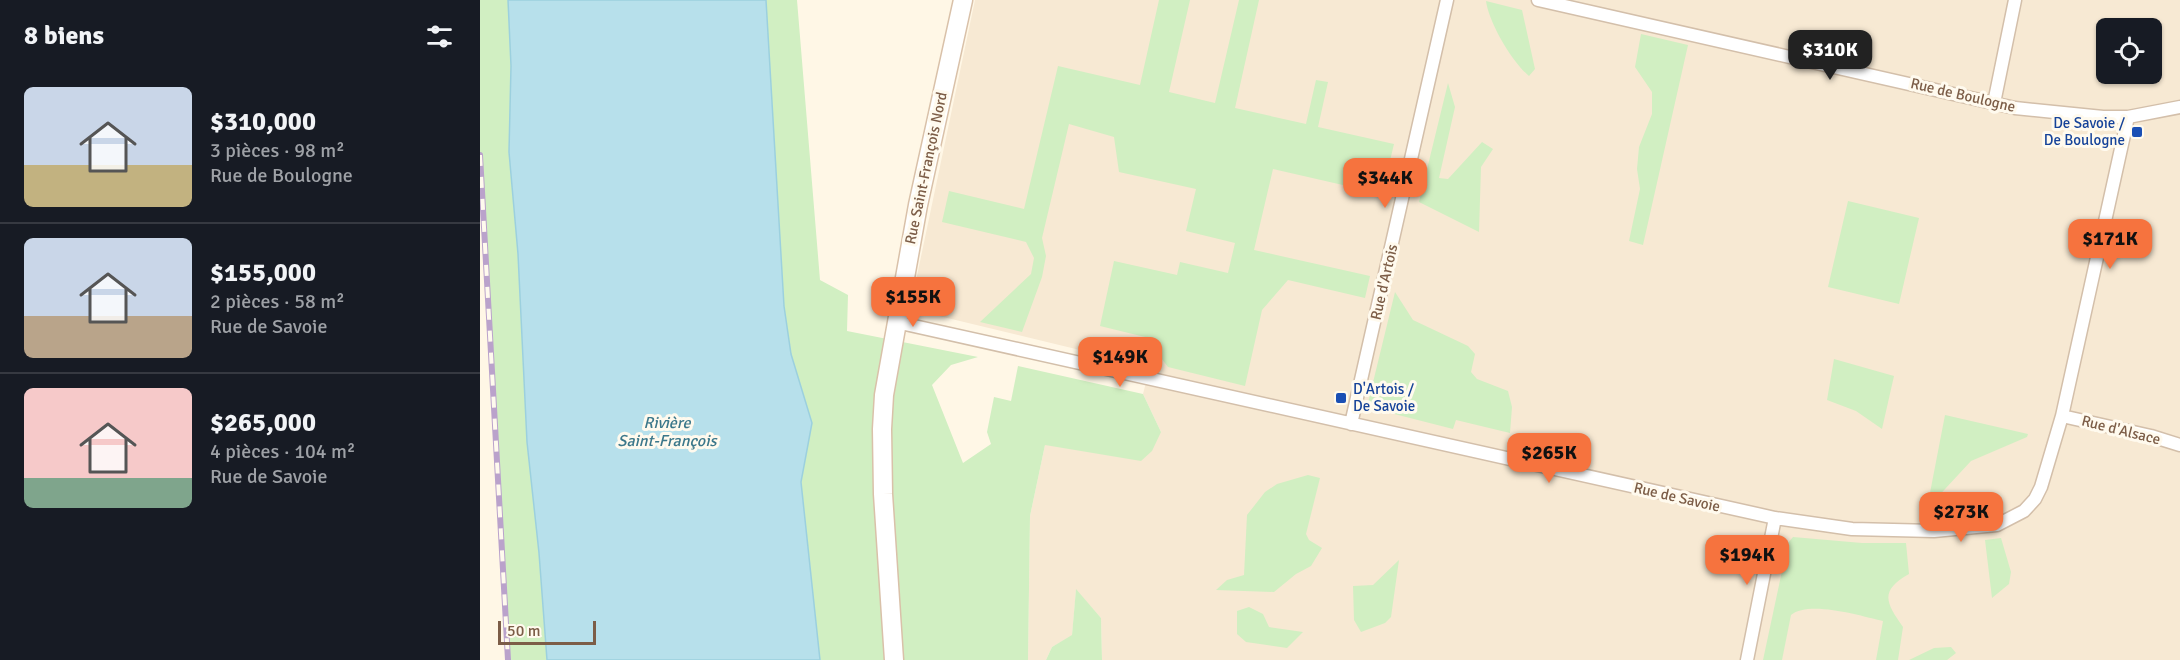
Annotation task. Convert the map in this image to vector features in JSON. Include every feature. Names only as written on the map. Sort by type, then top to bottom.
[{"type":"street","name":"Rue Saint-François Nord","points":[[894,660],[882,494],[882,429],[885,395],[918,205],[963,0]]},
{"type":"street","name":"Rue d'Artois","points":[[1352,424],[1447,0]]},
{"type":"street","name":"Rue de Boulogne","points":[[1538,0],[1994,103],[2060,114],[2128,117],[2180,107]]},
{"type":"street","points":[[1994,103],[2015,0]]},
{"type":"street","name":"Rue de Savoie","points":[[896,322],[1775,518],[1826,527],[1882,531],[1934,531],[1996,525],[2024,511],[2035,499],[2041,487],[2062,416],[2128,117]]},
{"type":"street","name":"Rue d'Alsace","points":[[2062,416],[2151,436],[2180,445]]},
{"type":"street","points":[[1747,660],[1775,518]]},
{"type":"shaded area","points":[[975,0],[2180,0],[2180,660],[1102,660],[1101,618],[1076,590],[1072,636],[1052,647],[1046,660],[1028,660],[1030,516],[1045,445],[1161,432],[1143,394],[1150,367],[910,309]]},
{"type":"green space","points":[[480,0],[508,0],[511,66],[509,153],[518,254],[527,442],[539,553],[547,660],[510,660],[480,177]]},
{"type":"green space","points":[[766,0],[797,0],[820,280],[848,295],[847,331],[978,357],[951,365],[932,385],[963,463],[991,444],[987,432],[994,397],[1011,401],[1018,366],[1143,394],[1161,432],[1152,451],[1141,461],[1045,445],[1030,516],[1028,660],[820,660],[801,482],[812,423],[791,354],[784,306]]},
{"type":"green space","points":[[1159,0],[1190,0],[1169,92],[1215,103],[1239,0],[1259,0],[1235,108],[1306,124],[1316,80],[1328,82],[1318,127],[1394,144],[1382,194],[1273,169],[1254,250],[1370,276],[1365,298],[1288,280],[1262,310],[1245,386],[1168,367],[1145,337],[1100,326],[1114,261],[1177,275],[1180,262],[1228,273],[1235,243],[1186,231],[1196,189],[1119,172],[1114,137],[1069,124],[1042,238],[1046,256],[1042,277],[1022,332],[980,322],[1031,274],[1034,258],[1026,242],[942,222],[949,191],[1024,209],[1058,66],[1140,85]]},
{"type":"green space","points":[[1486,1],[1522,10],[1535,69],[1529,76],[1502,42]]},
{"type":"green space","points":[[1641,34],[1688,45],[1643,245],[1629,241],[1640,189],[1637,169],[1639,147],[1652,114],[1652,92],[1635,67]]},
{"type":"green space","points":[[1448,83],[1455,107],[1439,178],[1448,179],[1482,142],[1493,149],[1481,167],[1479,232],[1419,202]]},
{"type":"green space","points":[[1848,201],[1919,218],[1899,304],[1828,287]]},
{"type":"green space","points":[[1395,292],[1413,320],[1468,346],[1475,354],[1471,372],[1477,379],[1508,391],[1512,407],[1510,433],[1456,420],[1453,429],[1367,407]]},
{"type":"green space","points":[[1834,359],[1894,376],[1882,429],[1856,411],[1827,400]]},
{"type":"green space","points":[[1945,415],[2028,434],[2027,437],[1971,461],[1933,502],[1929,498]]},
{"type":"green space","points":[[1308,475],[1320,478],[1306,534],[1309,540],[1322,548],[1311,566],[1296,574],[1274,592],[1216,590],[1227,580],[1244,575],[1247,515],[1265,492],[1277,484]]},
{"type":"green space","points":[[1793,537],[1862,543],[1906,543],[1909,574],[1893,586],[1888,598],[1903,627],[1898,660],[1876,660],[1883,621],[1836,610],[1810,609],[1791,615],[1782,660],[1763,660],[1788,543]]},
{"type":"green space","points":[[2001,538],[2011,572],[2009,584],[1992,598],[1985,540]]},
{"type":"green space","points":[[1399,560],[1391,617],[1385,623],[1361,632],[1354,620],[1353,586],[1373,585]]},
{"type":"green space","points":[[1076,589],[1101,618],[1102,660],[1046,660],[1052,647],[1072,635]]},
{"type":"green space","points":[[1249,607],[1263,614],[1269,627],[1303,632],[1287,648],[1246,642],[1237,634],[1237,611]]},
{"type":"green space","points":[[1951,647],[1956,653],[1947,660],[1909,660],[1934,648]]},
{"type":"water","name":"Rivière Saint-François","points":[[508,0],[766,0],[784,306],[791,354],[812,423],[801,482],[820,660],[547,660],[539,553],[527,442],[518,254],[509,152],[511,66]]},
{"type":"railway","points":[[480,155],[508,660]]},
{"type":"place","name":"De Savoie / De Boulogne","points":[[2137,132]]},
{"type":"place","name":"D'Artois / De Savoie","points":[[1341,398]]}]
